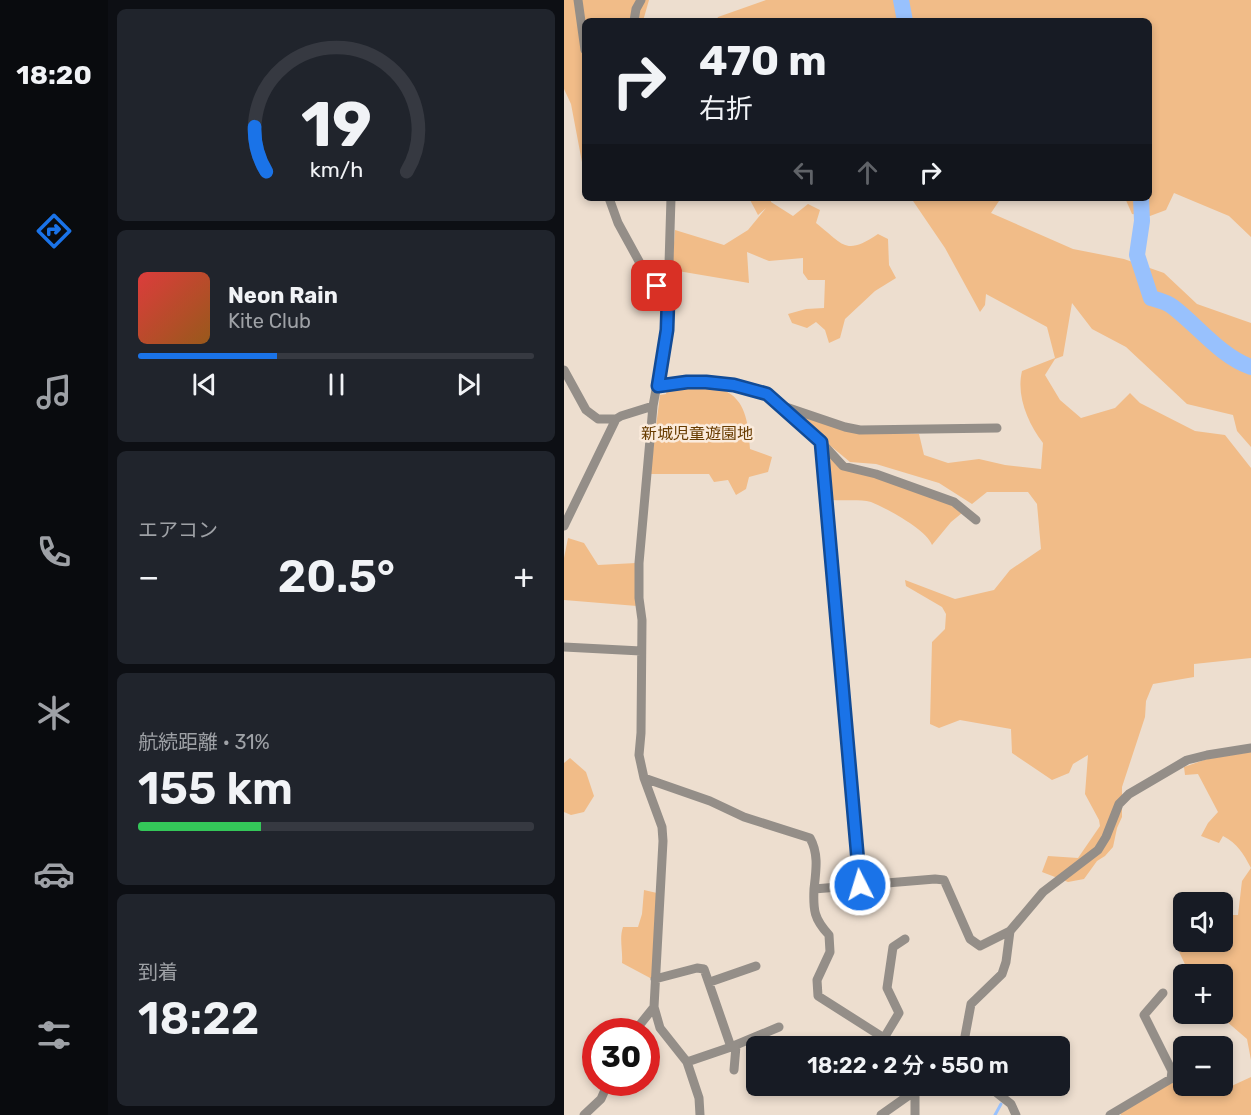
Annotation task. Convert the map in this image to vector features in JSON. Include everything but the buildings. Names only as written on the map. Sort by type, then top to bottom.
[{"type":"street","points":[[578,0],[582,29]]},
{"type":"street","points":[[634,18],[641,0]]},
{"type":"street","points":[[610,201],[618,223],[646,274],[668,299]]},
{"type":"street","points":[[671,201],[667,330],[653,406],[639,563],[639,598],[642,620],[639,754],[644,778],[662,827],[663,841],[654,1007],[660,1028],[687,1062],[699,1098],[700,1115]]},
{"type":"street","points":[[564,370],[586,410],[598,419],[616,419],[653,406]]},
{"type":"street","points":[[658,386],[687,382],[734,385],[767,394],[821,442],[843,466],[876,474],[954,502],[976,520]]},
{"type":"street","points":[[778,404],[860,430],[997,428]]},
{"type":"street","points":[[564,526],[616,419]]},
{"type":"street","points":[[821,442],[860,885]]},
{"type":"street","points":[[564,647],[641,651]]},
{"type":"street","points":[[814,889],[944,880],[970,939],[980,946],[1010,931],[1043,892],[1098,850],[1106,837],[1119,804],[1129,794],[1187,760],[1251,748]]},
{"type":"street","points":[[644,778],[710,801],[744,817],[810,838],[814,845],[816,860],[813,910],[820,926],[829,935],[830,944],[830,952],[817,980],[818,996],[881,1036]]},
{"type":"street","points":[[965,1036],[971,1004],[1002,974],[1010,931]]},
{"type":"street","points":[[885,1036],[899,1013],[887,988],[893,947],[905,939]]},
{"type":"street","points":[[710,982],[756,966]]},
{"type":"street","points":[[655,980],[697,968],[704,969],[734,1047],[734,1070]]},
{"type":"street","points":[[1110,1115],[1171,1078],[1172,1071],[1144,1015],[1163,993]]},
{"type":"street","points":[[645,1018],[654,1007]]},
{"type":"street","points":[[687,1062],[734,1047],[779,1027]]},
{"type":"street","points":[[584,1115],[602,1096]]},
{"type":"street","points":[[881,1115],[908,1096]]},
{"type":"street","points":[[915,1115],[918,1096]]},
{"type":"street","points":[[1001,1096],[1011,1104],[1016,1115]]},
{"type":"green space","points":[[564,0],[649,0],[644,18],[582,18],[582,162],[571,104],[564,89]]},
{"type":"green space","points":[[766,0],[1251,0],[1251,237],[1229,216],[1174,193],[1166,210],[1150,216],[1132,214],[1126,201],[1152,201],[1152,18],[718,17]]},
{"type":"green space","points":[[751,201],[771,201],[793,216],[808,204],[820,210],[816,223],[845,245],[858,245],[878,234],[888,239],[889,265],[896,278],[875,291],[845,319],[840,338],[829,343],[825,330],[816,322],[807,328],[792,323],[788,314],[806,309],[824,308],[825,280],[808,280],[803,273],[803,258],[769,261],[747,252],[749,283],[672,270],[675,230],[724,245],[748,230],[766,208],[758,215]]},
{"type":"green space","points":[[913,201],[999,201],[991,213],[1073,249],[1124,259],[1164,273],[1197,304],[1251,323],[1251,447],[1237,431],[1233,415],[1187,404],[1126,347],[1092,329],[1072,303],[1063,356],[1055,359],[1045,375],[1060,400],[1081,418],[1115,408],[1130,393],[1140,403],[1195,431],[1225,435],[1251,468],[1251,658],[1194,664],[1194,677],[1153,684],[1146,701],[1145,717],[1122,787],[1122,817],[1113,847],[1097,861],[1084,879],[1068,882],[1042,872],[1048,856],[1078,858],[1100,826],[1085,794],[1088,755],[1073,764],[1069,773],[1052,780],[1012,753],[1011,729],[960,720],[939,728],[930,724],[932,642],[945,629],[946,614],[942,607],[906,586],[905,580],[955,599],[994,590],[1010,570],[1041,549],[1037,504],[1028,492],[987,492],[972,504],[939,483],[876,464],[850,462],[791,413],[856,433],[919,434],[924,455],[948,463],[979,459],[1041,469],[1043,443],[1025,409],[1021,380],[1022,371],[1055,358],[1047,327],[986,294],[985,305],[980,312],[945,248]]},
{"type":"green space","name":"新城児童遊園地","points":[[669,380],[718,388],[729,393],[738,401],[744,412],[748,428],[750,449],[772,457],[768,472],[749,477],[746,489],[736,495],[728,480],[714,482],[709,474],[650,474],[660,395],[666,394]]},
{"type":"green space","points":[[827,455],[951,505],[962,513],[951,522],[932,545],[929,539],[914,526],[878,505],[862,501],[832,500]]},
{"type":"green space","points":[[568,538],[584,543],[598,565],[636,563],[637,606],[564,600],[564,558]]},
{"type":"green space","points":[[1251,752],[1251,868],[1233,842],[1223,836],[1219,843],[1201,836],[1208,823],[1218,812],[1198,774],[1185,775],[1184,767],[1207,759]]},
{"type":"green space","points":[[570,758],[586,772],[594,796],[584,812],[571,815],[564,812],[564,763]]},
{"type":"green space","points":[[1251,868],[1251,1060],[1247,1039],[1230,1024],[1233,1024],[1233,964],[1185,964],[1179,952],[1233,952],[1233,915],[1238,915],[1242,881]]},
{"type":"green space","points":[[644,890],[657,893],[652,979],[622,963],[623,927],[638,927],[642,914]]},
{"type":"green space","points":[[1251,1077],[1251,1115],[1121,1115],[1119,1112],[1173,1081],[1173,1096],[1233,1096],[1233,1085]]},
{"type":"waterway","points":[[901,0],[904,18]]},
{"type":"waterway","points":[[1141,201],[1142,221],[1137,255],[1151,298],[1171,305],[1229,356],[1251,367]]},
{"type":"waterway","points":[[995,1115],[1001,1104]]},
{"type":"route","points":[[657,286],[668,299],[667,330],[658,386],[706,382],[734,385],[767,394],[821,442],[860,885]]}]
